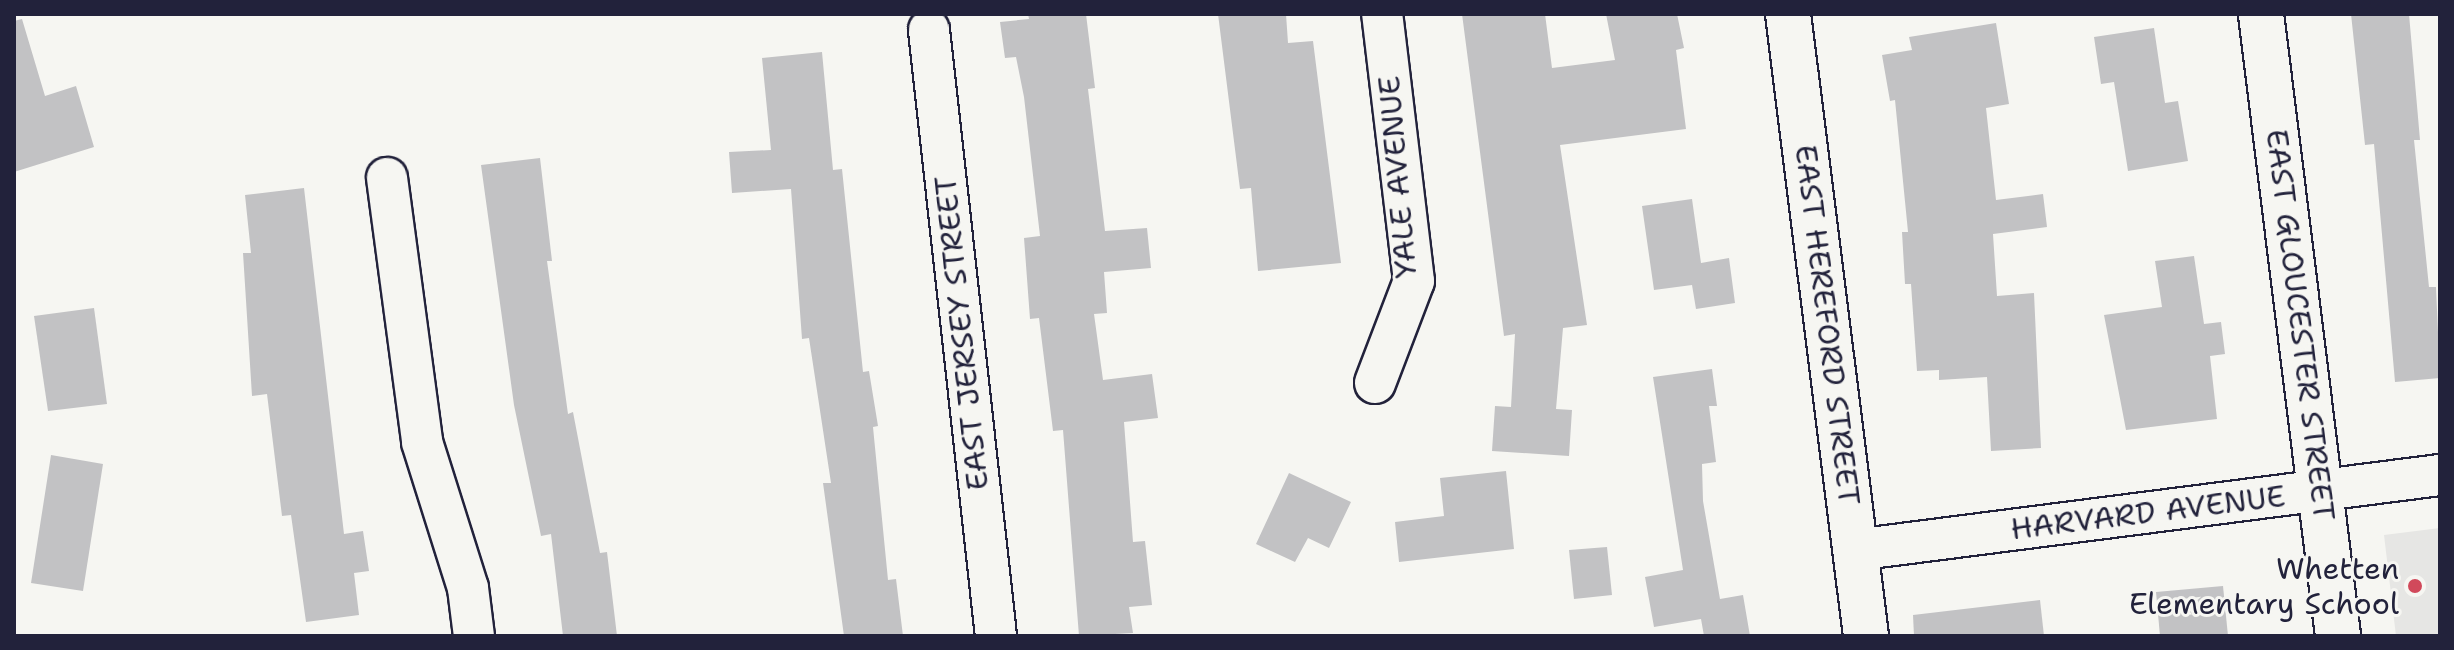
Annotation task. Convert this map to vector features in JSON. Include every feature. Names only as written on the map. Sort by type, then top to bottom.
[{"type":"street","name":"YALE AVENUE","points":[[1375,383],[1414,281],[1382,14]]},
{"type":"street","name":"EAST HEREFORD STREET","points":[[1788,14],[1866,636]]},
{"type":"street","name":"EAST GLOUCESTER STREET","points":[[2261,14],[2338,636]]},
{"type":"street","name":"EAST JERSEY STREET","points":[[929,30],[996,636]]},
{"type":"street","points":[[387,178],[422,442],[468,588],[474,636]]},
{"type":"street","name":"HARVARD AVENUE","points":[[1855,550],[2440,475]]},
{"type":"shaded area","name":"Whetten Elementary School","points":[[2440,528],[2440,636],[2396,636],[2384,535]]},
{"type":"building","points":[[1028,14],[1086,14],[1095,88],[1088,89],[1105,231],[1147,228],[1151,268],[1104,272],[1107,313],[1094,314],[1103,380],[1152,374],[1158,418],[1124,422],[1133,542],[1145,541],[1152,605],[1129,607],[1133,633],[1079,636],[1063,430],[1053,431],[1039,318],[1030,319],[1024,238],[1040,236],[1024,97],[1016,57],[1005,58],[1000,22],[1029,19]]},
{"type":"building","points":[[1218,14],[1286,14],[1288,43],[1313,41],[1341,263],[1258,271],[1251,188],[1240,189]]},
{"type":"building","points":[[1462,14],[1545,14],[1552,68],[1615,60],[1606,14],[1677,14],[1684,48],[1676,50],[1686,129],[1560,145],[1587,325],[1563,328],[1556,409],[1572,410],[1569,456],[1492,451],[1495,406],[1511,407],[1515,334],[1504,336]]},
{"type":"building","points":[[2351,14],[2409,14],[2420,140],[2414,140],[2429,287],[2436,287],[2440,378],[2395,382],[2374,144],[2365,145]]},
{"type":"building","points":[[22,19],[45,96],[76,86],[94,147],[14,172],[14,21]]},
{"type":"building","points":[[1996,23],[2009,104],[1986,108],[1996,200],[2043,194],[2047,227],[1993,234],[1997,296],[2034,293],[2041,448],[1991,451],[1987,377],[1939,380],[1939,370],[1917,371],[1911,284],[1905,284],[1902,232],[1908,232],[1895,100],[1890,101],[1882,55],[1912,50],[1909,37]]},
{"type":"building","points":[[2154,28],[2165,103],[2178,101],[2188,161],[2128,171],[2114,82],[2101,84],[2094,37]]},
{"type":"building","points":[[822,52],[833,170],[842,169],[863,372],[869,371],[878,426],[873,427],[888,580],[896,579],[903,636],[844,636],[823,483],[831,483],[809,338],[802,339],[791,189],[732,193],[729,152],[771,150],[762,58]]},
{"type":"building","points":[[540,158],[552,261],[547,261],[568,414],[573,412],[600,553],[607,552],[617,636],[563,636],[551,534],[541,536],[514,405],[481,165]]},
{"type":"building","points":[[304,188],[344,534],[363,531],[369,571],[354,573],[359,615],[306,622],[291,515],[282,516],[267,394],[252,396],[243,253],[251,253],[245,195]]},
{"type":"building","points":[[1692,199],[1701,263],[1729,258],[1735,303],[1696,309],[1692,285],[1654,290],[1642,206]]},
{"type":"building","points":[[2194,256],[2204,324],[2221,322],[2225,354],[2210,356],[2217,419],[2126,430],[2104,315],[2162,307],[2155,261]]},
{"type":"building","points":[[94,308],[107,404],[48,411],[34,316]]},
{"type":"building","points":[[1712,369],[1717,406],[1709,406],[1716,462],[1702,464],[1703,501],[1720,599],[1743,595],[1750,636],[1704,636],[1701,619],[1654,627],[1645,577],[1683,570],[1653,377]]},
{"type":"building","points":[[51,455],[103,464],[83,591],[31,583]]},
{"type":"building","points":[[1506,471],[1514,549],[1399,562],[1395,522],[1444,516],[1440,478]]},
{"type":"building","points":[[1289,473],[1351,502],[1329,548],[1308,538],[1295,562],[1256,544]]},
{"type":"building","points":[[1607,547],[1612,595],[1574,599],[1569,550]]},
{"type":"building","points":[[2223,586],[2228,636],[2160,636],[2156,592]]},
{"type":"building","points":[[2040,600],[2044,636],[1914,636],[1913,615]]},
{"type":"place","name":"Whetten Elementary School","points":[[2415,586]]}]
